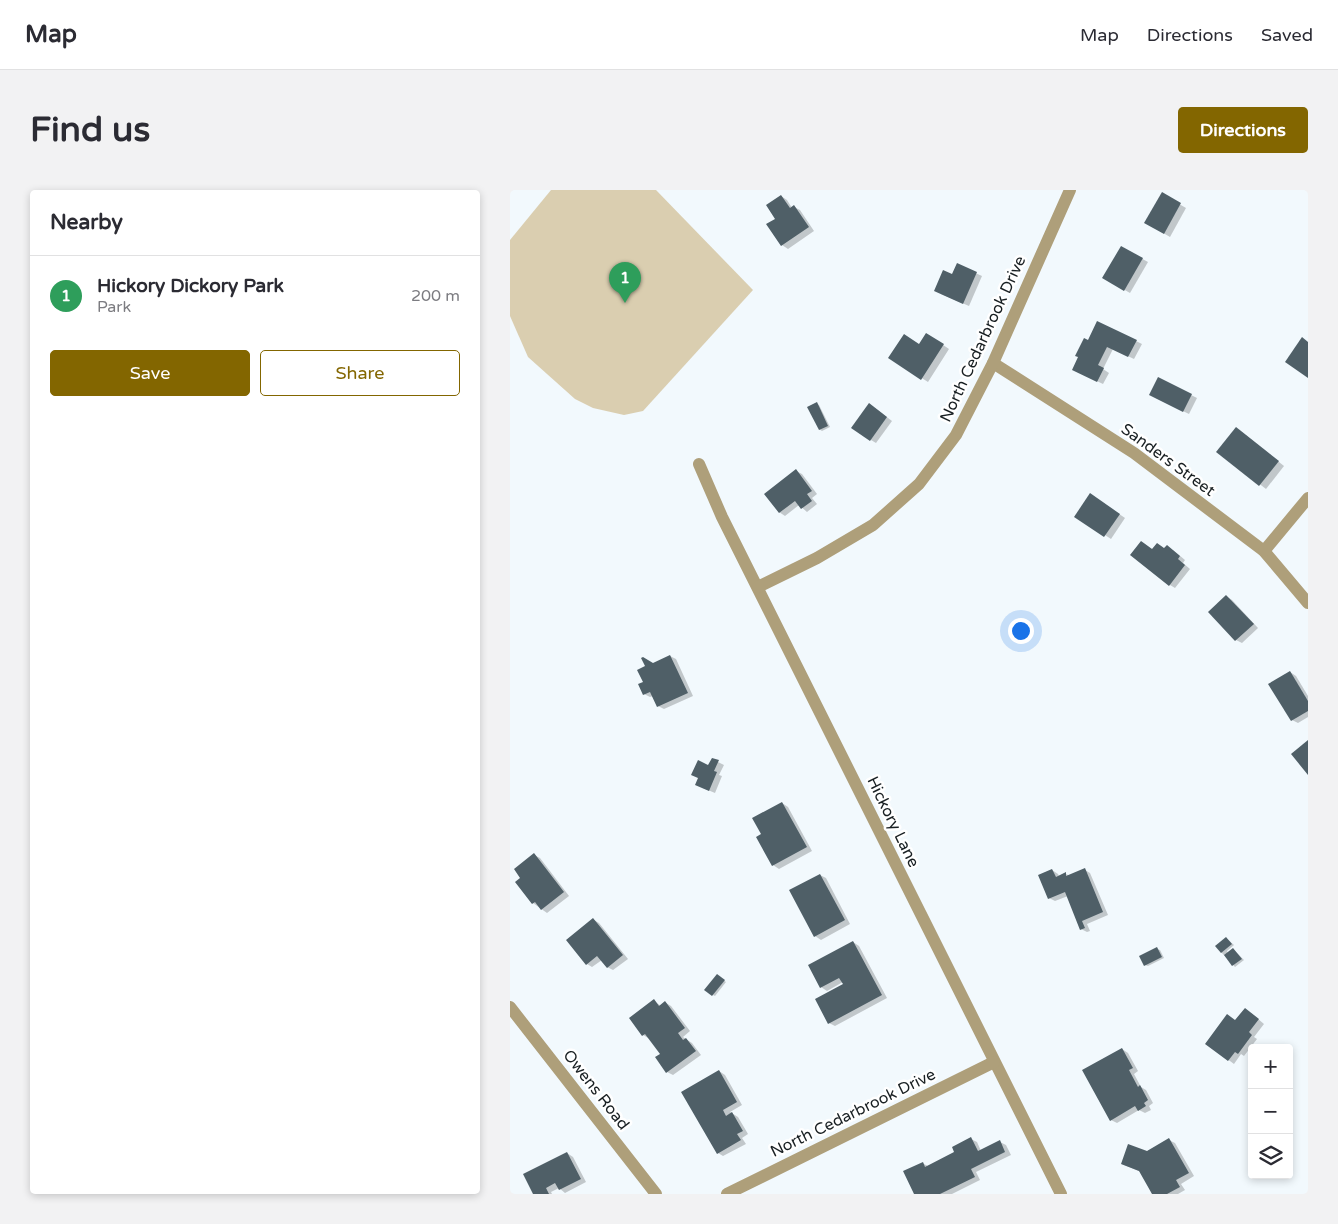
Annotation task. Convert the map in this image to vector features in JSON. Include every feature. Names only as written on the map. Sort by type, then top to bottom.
[{"type":"street","name":"North Cedarbrook Drive","points":[[758,587],[818,558],[873,526],[919,484],[956,435],[993,364],[1070,190]]},
{"type":"street","name":"Sanders Street","points":[[993,364],[1134,453],[1264,551],[1308,603]]},
{"type":"street","name":"Hickory Lane","points":[[699,464],[722,516],[1061,1194]]},
{"type":"street","points":[[1264,551],[1308,498]]},
{"type":"street","name":"Owens Road","points":[[510,1007],[656,1194]]},
{"type":"street","name":"North Cedarbrook Drive","points":[[727,1194],[994,1062]]},
{"type":"shaded area","points":[[551,190],[656,190],[753,290],[643,411],[624,415],[593,408],[575,399],[528,357],[510,316],[510,240]]},
{"type":"building","points":[[1162,192],[1181,203],[1164,234],[1144,223]]},
{"type":"building","points":[[781,195],[790,208],[794,205],[809,227],[781,246],[766,224],[775,219],[766,205]]},
{"type":"building","points":[[1121,246],[1143,258],[1124,291],[1102,278]]},
{"type":"building","points":[[957,263],[977,272],[963,304],[934,291],[943,270],[952,274]]},
{"type":"building","points":[[1097,321],[1137,340],[1128,357],[1107,347],[1098,365],[1104,368],[1097,382],[1072,370],[1078,357],[1075,356],[1084,338],[1088,340]]},
{"type":"building","points":[[926,333],[944,344],[921,380],[888,358],[904,334],[919,344]]},
{"type":"building","points":[[1302,337],[1308,342],[1308,378],[1285,362]]},
{"type":"building","points":[[1158,377],[1192,394],[1183,412],[1149,395]]},
{"type":"building","points":[[817,402],[828,426],[819,430],[807,407]]},
{"type":"building","points":[[869,403],[887,417],[870,441],[851,428]]},
{"type":"building","points":[[1236,427],[1279,461],[1259,486],[1216,452]]},
{"type":"building","points":[[796,469],[812,491],[807,494],[812,501],[801,509],[795,501],[779,513],[764,494]]},
{"type":"building","points":[[1090,493],[1120,514],[1104,537],[1074,517]]},
{"type":"building","points":[[1141,541],[1152,549],[1157,543],[1164,548],[1167,545],[1180,556],[1178,559],[1185,565],[1169,586],[1130,555]]},
{"type":"building","points":[[1226,595],[1254,624],[1235,641],[1208,612]]},
{"type":"building","points":[[670,655],[688,693],[657,707],[650,692],[643,695],[638,684],[643,682],[637,670],[645,666],[641,658],[643,657],[653,663]]},
{"type":"building","points":[[1290,671],[1308,701],[1308,711],[1291,721],[1268,684]]},
{"type":"building","points":[[1308,740],[1308,775],[1291,754]]},
{"type":"building","points":[[712,758],[719,760],[714,771],[717,772],[709,791],[695,785],[698,778],[691,775],[698,760],[708,765]]},
{"type":"building","points":[[782,802],[807,847],[772,866],[756,837],[761,834],[752,818]]},
{"type":"building","points":[[534,853],[564,892],[541,910],[535,902],[532,904],[515,882],[520,878],[514,869]]},
{"type":"building","points":[[1085,868],[1103,912],[1082,921],[1085,928],[1080,930],[1065,892],[1048,899],[1038,875],[1052,869],[1056,877],[1066,872],[1066,876]]},
{"type":"building","points":[[820,874],[845,920],[814,937],[789,890]]},
{"type":"building","points":[[593,918],[623,955],[607,968],[597,956],[586,965],[566,940]]},
{"type":"building","points":[[1226,937],[1232,944],[1221,953],[1215,946]]},
{"type":"building","points":[[853,941],[882,995],[828,1024],[815,999],[843,984],[839,978],[820,988],[808,965]]},
{"type":"building","points":[[1157,947],[1162,957],[1144,966],[1139,956]]},
{"type":"building","points":[[1233,948],[1242,959],[1232,966],[1224,955]]},
{"type":"building","points":[[717,974],[725,980],[712,996],[704,990]]},
{"type":"building","points":[[654,999],[659,1006],[665,1001],[685,1028],[678,1033],[683,1040],[686,1038],[696,1051],[666,1073],[655,1057],[660,1054],[645,1034],[642,1036],[629,1018]]},
{"type":"building","points":[[1245,1008],[1259,1019],[1249,1032],[1252,1035],[1238,1054],[1235,1052],[1228,1061],[1205,1044],[1227,1014],[1235,1020]]},
{"type":"building","points":[[1122,1048],[1133,1068],[1129,1070],[1148,1100],[1144,1103],[1146,1106],[1138,1111],[1135,1106],[1110,1121],[1082,1070]]},
{"type":"building","points":[[719,1070],[737,1102],[723,1110],[726,1116],[732,1112],[743,1131],[737,1134],[741,1140],[717,1154],[681,1092]]},
{"type":"building","points":[[971,1137],[978,1151],[1000,1140],[1005,1152],[971,1169],[975,1177],[940,1194],[914,1194],[903,1171],[923,1162],[925,1167],[954,1152],[952,1147]]},
{"type":"building","points":[[1169,1138],[1189,1173],[1176,1180],[1180,1187],[1167,1194],[1152,1194],[1139,1171],[1121,1164],[1128,1144],[1147,1151]]},
{"type":"building","points":[[567,1152],[581,1179],[559,1190],[555,1183],[546,1188],[549,1194],[533,1194],[523,1174]]},
{"type":"place","name":"Hickory Dickory Park","points":[[625,303]]}]
